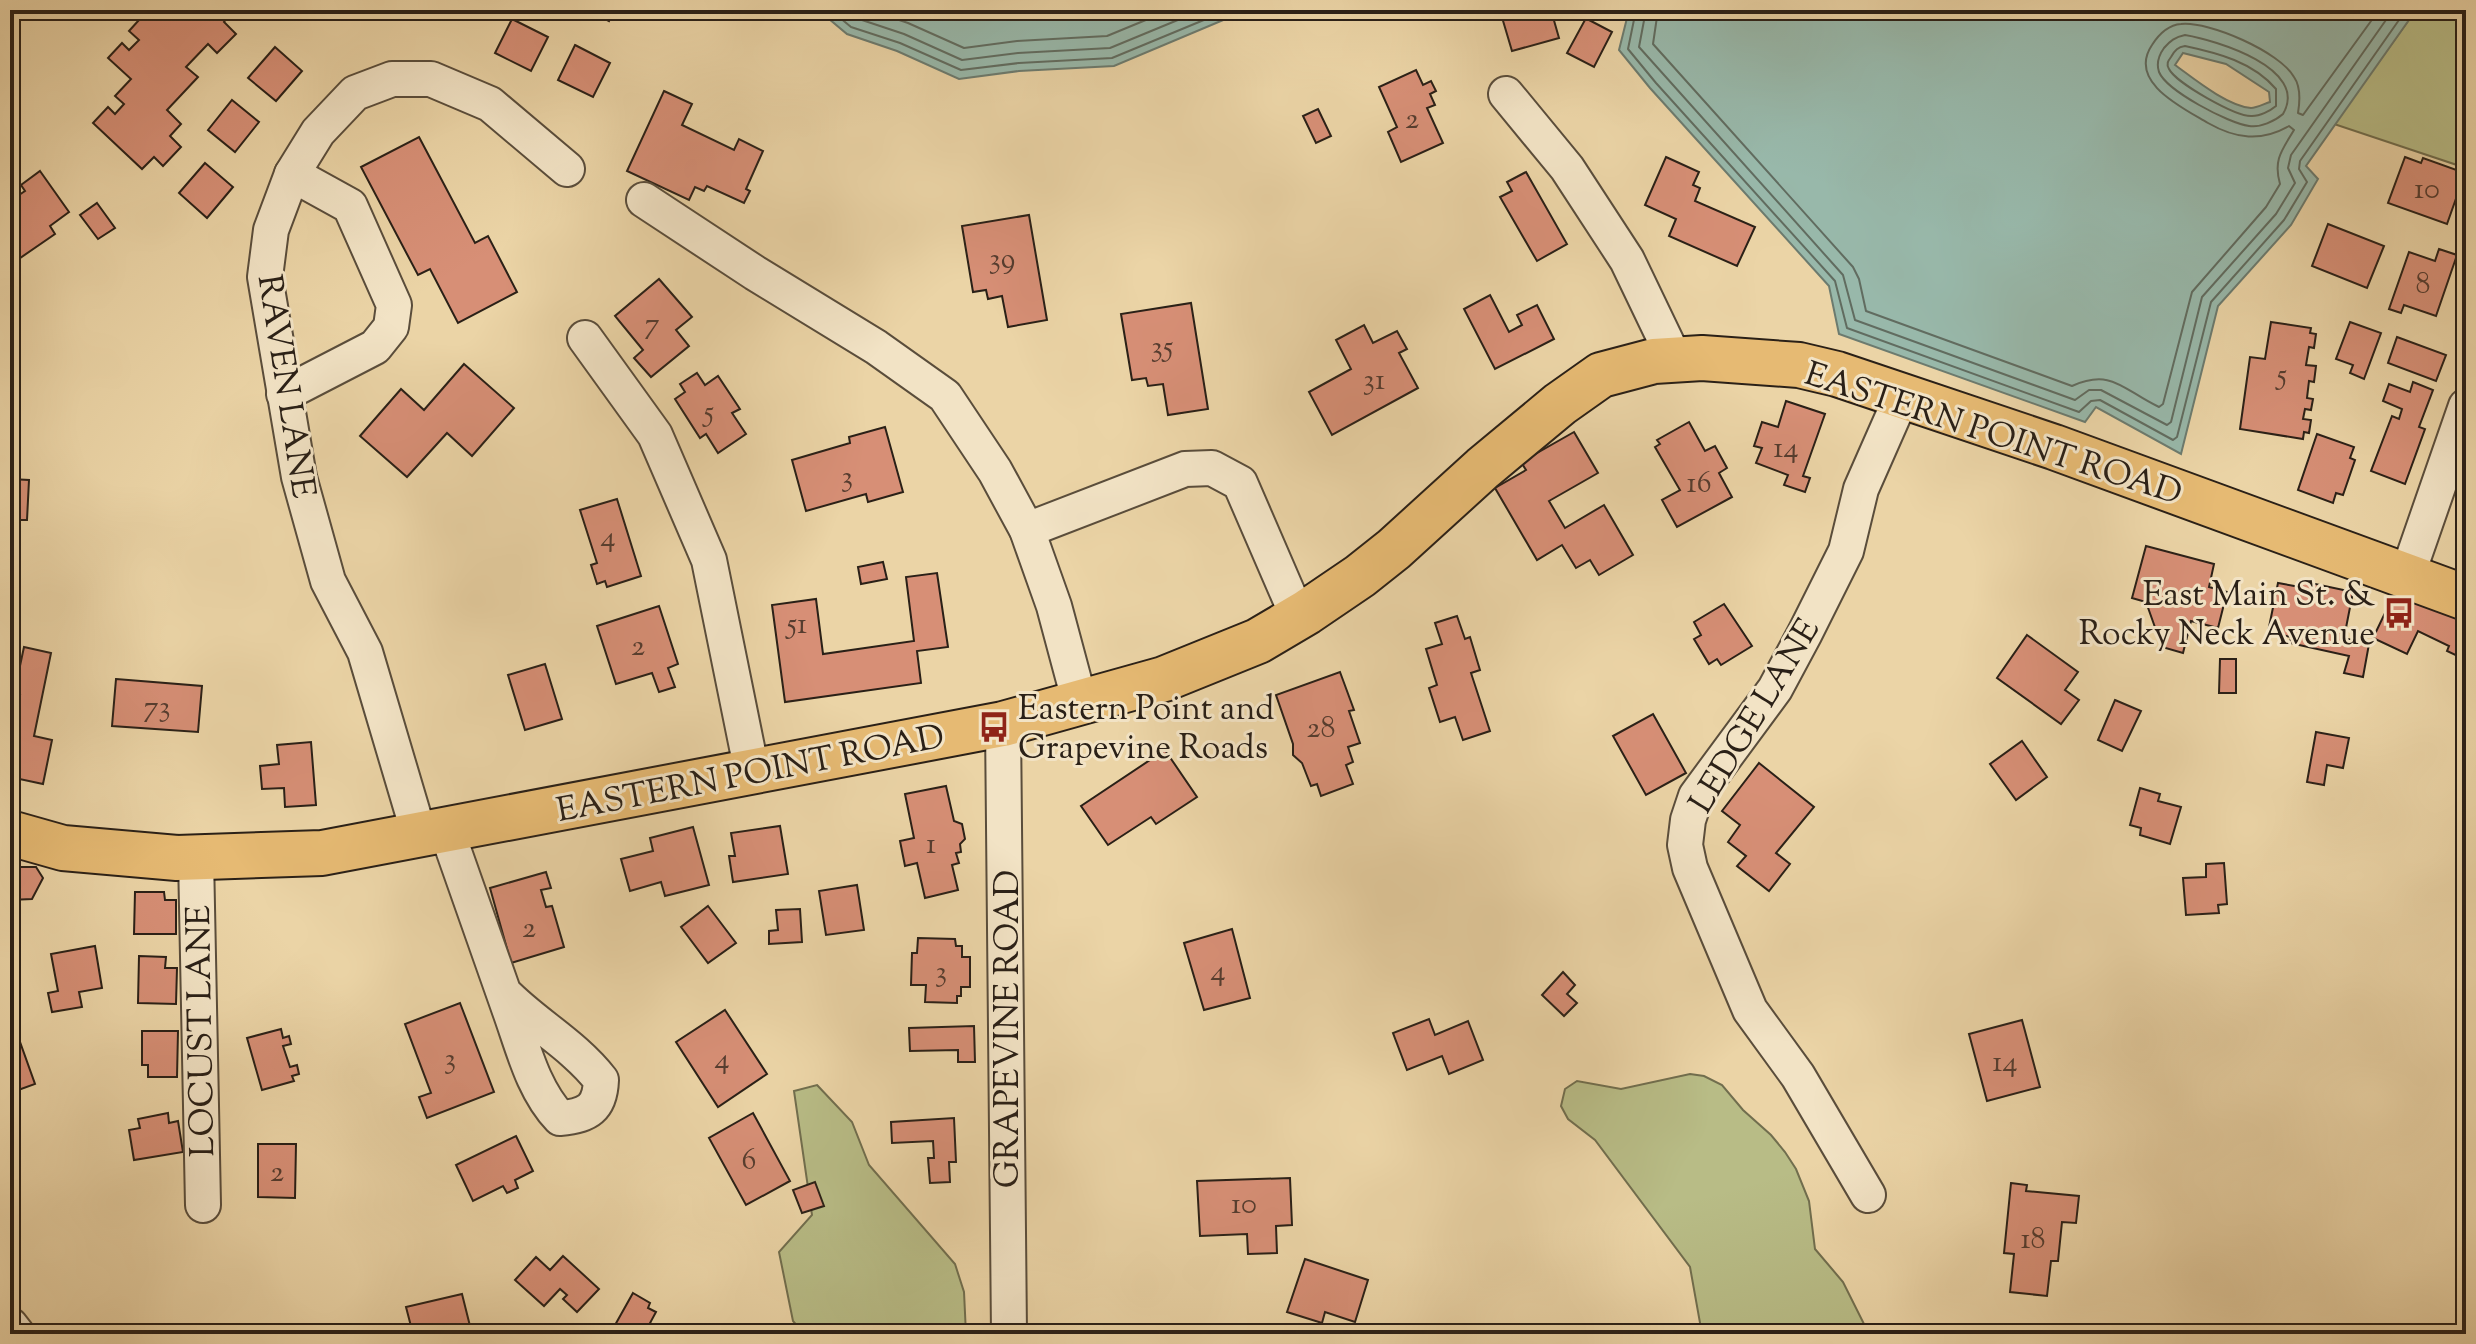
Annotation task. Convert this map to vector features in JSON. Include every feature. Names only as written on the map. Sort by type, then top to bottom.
[{"type":"main road","name":"EASTERN POINT ROAD","points":[[10,833],[63,848],[177,858],[322,853],[1003,724],[1164,679],[1258,641],[1298,617],[1360,576],[1520,437],[1601,375],[1654,361],[1702,358],[1799,365],[1837,374],[2054,447],[2466,598]]},
{"type":"street","name":"RAVEN LANE","points":[[504,993],[433,832],[365,652],[328,581],[299,477],[265,277],[271,230],[292,174],[318,132],[355,93],[392,79],[431,79],[490,104],[567,169]]},
{"type":"street","points":[[1506,94],[1567,168],[1627,260],[1675,360]]},
{"type":"street","points":[[284,394],[375,347],[391,327],[394,305],[350,206],[292,174]]},
{"type":"street","points":[[644,200],[876,347],[945,396],[995,471],[1027,530],[1054,606],[1080,703]]},
{"type":"street","points":[[585,338],[655,435],[709,560],[752,772]]},
{"type":"street","name":"LEDGE LANE","points":[[1868,1195],[1798,1076],[1750,1010],[1690,868],[1685,845],[1688,820],[1696,796],[1775,689],[1846,551],[1861,489],[1902,396]]},
{"type":"street","points":[[2407,576],[2466,406]]},
{"type":"street","points":[[1027,530],[1185,469],[1212,468],[1240,483],[1298,617]]},
{"type":"street","name":"GRAPEVINE ROAD","points":[[1003,724],[1009,1334]]},
{"type":"street","name":"LOCUST LANE","points":[[196,857],[203,1205]]},
{"type":"street","points":[[10,1325],[17,1334]]},
{"type":"green space","points":[[2416,10],[2466,10],[2466,168],[2334,124]]},
{"type":"green space","points":[[1690,1074],[1704,1076],[1722,1085],[1785,1152],[1796,1169],[1809,1201],[1815,1249],[1843,1282],[1869,1334],[1702,1334],[1690,1267],[1595,1140],[1568,1119],[1561,1106],[1565,1089],[1577,1081],[1621,1089]]},
{"type":"green space","points":[[817,1085],[852,1122],[869,1165],[955,1264],[964,1292],[966,1334],[804,1334],[793,1321],[779,1252],[812,1215],[794,1091]]},
{"type":"water","points":[[791,10],[1247,10],[1114,66],[1019,71],[959,79],[897,51],[847,34],[829,19]]},
{"type":"water","points":[[1629,10],[2416,10],[2306,166],[2318,179],[2291,225],[2218,306],[2181,454],[2096,407],[2085,422],[1839,334],[1829,286],[1619,50]],"holes":[[[2183,53],[2226,64],[2269,92],[2270,102],[2258,107],[2242,106],[2211,91],[2175,65]]]},
{"type":"building","points":[[148,10],[233,10],[224,22],[236,34],[217,53],[208,44],[186,67],[198,77],[167,110],[181,124],[170,136],[181,147],[163,166],[154,157],[142,169],[93,123],[108,107],[115,114],[124,104],[115,96],[131,79],[108,58],[122,43],[129,50],[139,40],[129,31]]},
{"type":"building","points":[[588,10],[614,10],[609,21]]},
{"type":"building","points":[[1515,10],[1551,10],[1559,38],[1512,51],[1501,14]]},
{"type":"building","points":[[1565,10],[1594,10],[1589,20],[1612,32],[1594,67],[1567,53],[1585,20]]},
{"type":"building","points":[[512,19],[548,37],[531,71],[495,53]]},
{"type":"building","points":[[575,45],[610,63],[593,97],[558,80]]},
{"type":"building","points":[[275,47],[302,71],[276,101],[248,78]]},
{"type":"building","points":[[1416,70],[1423,85],[1431,81],[1436,91],[1430,94],[1435,105],[1427,108],[1443,143],[1401,162],[1388,132],[1397,127],[1379,87]]},
{"type":"building","points":[[664,91],[692,104],[682,125],[734,150],[739,139],[763,151],[746,189],[750,191],[744,203],[707,186],[704,191],[695,187],[689,200],[627,171]]},
{"type":"building","points":[[232,100],[259,122],[235,152],[208,130]]},
{"type":"building","points":[[1318,109],[1331,136],[1316,143],[1303,116]]},
{"type":"building","points":[[419,137],[475,243],[488,236],[517,292],[458,323],[430,269],[418,275],[361,167]]},
{"type":"building","points":[[1666,157],[1699,172],[1693,185],[1700,188],[1695,201],[1755,227],[1737,266],[1669,236],[1676,219],[1645,205]]},
{"type":"building","points":[[2405,157],[2421,163],[2423,158],[2465,173],[2447,224],[2388,203]]},
{"type":"building","points":[[205,163],[233,187],[207,218],[179,193]]},
{"type":"building","points":[[40,171],[69,212],[50,226],[55,234],[10,265],[10,201],[25,191],[21,185]]},
{"type":"building","points":[[1526,172],[1567,244],[1537,261],[1500,197],[1512,191],[1507,182]]},
{"type":"building","points":[[97,203],[115,228],[98,239],[80,215]]},
{"type":"building","points":[[1029,215],[1047,320],[1008,327],[1002,296],[988,299],[986,290],[973,292],[962,226]]},
{"type":"building","points":[[2328,224],[2384,246],[2367,288],[2312,266]]},
{"type":"building","points":[[2439,249],[2457,255],[2436,316],[2404,305],[2401,313],[2389,309],[2409,252],[2435,261]]},
{"type":"building","points":[[659,279],[692,317],[676,330],[689,346],[651,377],[634,358],[643,350],[615,316]]},
{"type":"building","points":[[1490,295],[1509,332],[1522,325],[1517,315],[1537,305],[1554,339],[1495,369],[1464,309]]},
{"type":"building","points":[[1191,303],[1208,409],[1168,415],[1163,384],[1148,386],[1146,378],[1132,380],[1121,314]]},
{"type":"building","points":[[2271,322],[2311,328],[2310,333],[2316,334],[2314,348],[2309,347],[2306,365],[2316,366],[2314,382],[2309,381],[2307,398],[2313,399],[2311,410],[2305,409],[2303,419],[2311,420],[2309,433],[2304,432],[2303,439],[2240,429],[2250,357],[2265,359]]},
{"type":"building","points":[[2350,322],[2381,333],[2364,379],[2350,373],[2353,365],[2336,359]]},
{"type":"building","points":[[1364,325],[1373,343],[1397,331],[1407,349],[1399,353],[1418,388],[1332,435],[1309,392],[1351,369],[1336,340]]},
{"type":"building","points":[[2397,337],[2446,355],[2436,381],[2388,363]]},
{"type":"building","points":[[464,364],[514,408],[472,456],[447,433],[407,477],[360,436],[401,389],[424,410]]},
{"type":"building","points":[[697,373],[705,385],[718,376],[740,409],[732,413],[746,434],[718,453],[706,434],[700,438],[675,399],[685,392],[680,384]]},
{"type":"building","points":[[2413,382],[2433,390],[2419,427],[2425,429],[2405,484],[2371,471],[2392,416],[2399,419],[2402,409],[2383,401],[2389,384],[2410,392]]},
{"type":"building","points":[[1786,401],[1825,414],[1803,476],[1810,478],[1805,492],[1784,485],[1788,475],[1756,463],[1762,448],[1754,446],[1762,422],[1778,427]]},
{"type":"building","points":[[1689,422],[1705,451],[1715,446],[1727,468],[1719,473],[1732,497],[1677,527],[1662,500],[1680,490],[1655,447],[1660,444],[1657,440]]},
{"type":"building","points":[[885,427],[903,492],[868,502],[866,494],[806,511],[792,460],[850,443],[849,437]]},
{"type":"building","points":[[10,432],[18,432],[17,451],[10,450]]},
{"type":"building","points":[[1574,432],[1598,473],[1549,501],[1565,528],[1604,505],[1633,555],[1599,575],[1590,560],[1576,568],[1562,545],[1537,560],[1495,488],[1526,470],[1521,462]]},
{"type":"building","points":[[2317,434],[2354,447],[2350,458],[2355,460],[2343,495],[2336,493],[2333,503],[2298,490]]},
{"type":"building","points":[[10,479],[29,480],[27,520],[10,520]]},
{"type":"building","points":[[617,499],[641,576],[607,587],[605,581],[597,584],[591,565],[597,563],[580,510]]},
{"type":"building","points":[[2146,546],[2214,564],[2209,587],[2227,592],[2218,628],[2191,621],[2183,653],[2162,647],[2146,602],[2132,598]]},
{"type":"building","points":[[883,562],[887,579],[861,584],[858,567]]},
{"type":"building","points":[[937,573],[948,647],[917,651],[921,683],[785,702],[772,605],[816,599],[823,654],[914,641],[906,577]]},
{"type":"building","points":[[2301,581],[2353,592],[2344,638],[2369,644],[2363,677],[2344,673],[2349,656],[2290,643],[2291,637],[2268,632],[2278,583],[2300,587]]},
{"type":"building","points":[[2396,590],[2460,620],[2463,611],[2466,612],[2466,660],[2447,651],[2449,646],[2418,631],[2407,654],[2373,638]]},
{"type":"building","points":[[1724,604],[1752,646],[1721,665],[1717,659],[1709,664],[1694,639],[1701,635],[1694,622]]},
{"type":"building","points":[[659,606],[678,664],[668,668],[675,687],[659,692],[652,673],[616,684],[597,626]]},
{"type":"building","points":[[1457,616],[1465,639],[1470,637],[1480,670],[1471,673],[1490,731],[1463,740],[1455,717],[1440,722],[1429,688],[1437,685],[1426,649],[1442,644],[1435,623]]},
{"type":"building","points":[[2027,635],[2078,672],[2065,690],[2079,700],[2061,724],[1997,678]]},
{"type":"building","points":[[24,647],[51,653],[34,736],[52,740],[43,784],[10,777],[10,732],[20,695],[14,694]]},
{"type":"building","points":[[2220,659],[2236,659],[2236,693],[2219,693]]},
{"type":"building","points":[[545,664],[562,719],[525,730],[508,675]]},
{"type":"building","points":[[1340,672],[1354,710],[1349,711],[1360,743],[1348,747],[1353,762],[1346,765],[1353,784],[1321,796],[1317,784],[1311,786],[1302,763],[1293,755],[1293,744],[1276,695]]},
{"type":"building","points":[[116,679],[202,686],[198,732],[112,726]]},
{"type":"building","points":[[2115,700],[2141,711],[2122,751],[2098,740]]},
{"type":"building","points":[[1653,714],[1686,773],[1646,795],[1613,736]]},
{"type":"building","points":[[2316,732],[2349,738],[2343,768],[2327,765],[2324,785],[2307,782]]},
{"type":"building","points":[[2022,741],[2047,777],[2016,800],[1990,764]]},
{"type":"building","points":[[311,742],[316,805],[285,807],[284,788],[262,789],[260,766],[279,764],[277,745]]},
{"type":"building","points":[[1165,750],[1197,797],[1156,824],[1151,817],[1108,845],[1081,806]]},
{"type":"building","points":[[1759,763],[1814,807],[1776,853],[1790,864],[1769,891],[1737,866],[1746,856],[1728,842],[1740,825],[1722,811]]},
{"type":"building","points":[[946,786],[954,821],[962,824],[965,839],[960,844],[961,852],[956,853],[959,863],[952,865],[958,890],[925,898],[917,863],[905,866],[900,841],[914,838],[905,794]]},
{"type":"building","points":[[2140,788],[2160,794],[2158,801],[2181,807],[2170,844],[2140,835],[2141,828],[2130,825]]},
{"type":"building","points":[[780,826],[788,874],[733,882],[729,856],[735,856],[731,833]]},
{"type":"building","points":[[693,827],[709,885],[665,896],[661,882],[630,891],[621,859],[653,851],[650,838]]},
{"type":"building","points":[[2224,863],[2227,904],[2218,905],[2219,913],[2186,915],[2183,878],[2206,877],[2206,864]]},
{"type":"building","points":[[10,867],[36,867],[43,878],[32,899],[10,900]]},
{"type":"building","points":[[546,872],[551,888],[541,890],[546,907],[552,906],[564,947],[511,963],[490,888]]},
{"type":"building","points":[[857,885],[864,930],[826,935],[819,891]]},
{"type":"building","points":[[135,892],[164,892],[165,900],[176,900],[176,934],[134,934]]},
{"type":"building","points":[[708,906],[736,943],[708,963],[681,927]]},
{"type":"building","points":[[800,909],[802,942],[769,944],[769,931],[778,930],[776,910]]},
{"type":"building","points":[[1232,929],[1250,998],[1204,1010],[1184,943]]},
{"type":"building","points":[[918,938],[955,939],[956,946],[962,946],[962,957],[970,957],[970,987],[961,987],[957,1003],[925,1002],[926,985],[911,985],[912,953],[917,953]]},
{"type":"building","points":[[95,946],[102,988],[79,992],[82,1007],[52,1012],[48,993],[58,991],[51,954]]},
{"type":"building","points":[[139,956],[166,957],[165,968],[177,968],[176,1004],[138,1003]]},
{"type":"building","points":[[1563,972],[1575,985],[1567,994],[1577,1003],[1564,1016],[1542,995]]},
{"type":"building","points":[[460,1003],[494,1092],[427,1118],[419,1097],[431,1093],[405,1024]]},
{"type":"building","points":[[725,1010],[767,1074],[718,1107],[676,1042]]},
{"type":"building","points":[[10,1014],[35,1084],[10,1093]]},
{"type":"building","points":[[1429,1019],[1435,1035],[1468,1021],[1483,1060],[1449,1074],[1442,1056],[1407,1070],[1393,1033]]},
{"type":"building","points":[[2022,1020],[2040,1087],[1987,1101],[1969,1034]]},
{"type":"building","points":[[974,1026],[975,1062],[958,1062],[958,1050],[910,1051],[909,1028]]},
{"type":"building","points":[[281,1029],[283,1038],[289,1036],[291,1044],[283,1046],[290,1067],[297,1065],[299,1074],[292,1076],[294,1081],[262,1090],[247,1038]]},
{"type":"building","points":[[142,1031],[178,1031],[177,1077],[148,1077],[148,1065],[142,1065]]},
{"type":"building","points":[[168,1113],[169,1123],[178,1121],[183,1152],[134,1160],[129,1130],[140,1128],[138,1119]]},
{"type":"building","points":[[753,1113],[790,1181],[746,1205],[709,1138]]},
{"type":"building","points":[[954,1118],[956,1162],[949,1162],[950,1182],[930,1183],[928,1158],[934,1158],[933,1141],[892,1143],[891,1122]]},
{"type":"building","points":[[516,1136],[533,1171],[515,1180],[518,1188],[507,1193],[503,1186],[473,1201],[456,1165]]},
{"type":"building","points":[[258,1144],[296,1144],[295,1198],[258,1197]]},
{"type":"building","points":[[1290,1178],[1292,1225],[1276,1226],[1277,1253],[1248,1254],[1247,1234],[1200,1236],[1197,1181]]},
{"type":"building","points":[[815,1182],[824,1206],[802,1213],[793,1190]]},
{"type":"building","points":[[2011,1183],[2027,1185],[2026,1191],[2079,1196],[2076,1223],[2062,1222],[2058,1261],[2051,1261],[2047,1296],[2010,1292],[2014,1254],[2004,1253]]},
{"type":"building","points":[[563,1256],[599,1289],[577,1312],[563,1299],[567,1295],[560,1289],[544,1306],[515,1280],[536,1257],[550,1270]]},
{"type":"building","points":[[1305,1259],[1368,1280],[1355,1322],[1325,1312],[1322,1323],[1287,1312]]},
{"type":"building","points":[[633,1293],[650,1303],[648,1308],[656,1312],[650,1323],[664,1331],[663,1334],[610,1334]]},
{"type":"building","points":[[462,1294],[472,1334],[413,1334],[406,1307]]},
{"type":"place","name":"East Main St. & Rocky Neck Avenue","points":[[2399,613]]},
{"type":"place","name":"Eastern Point and Grapevine Roads","points":[[994,727]]}]
